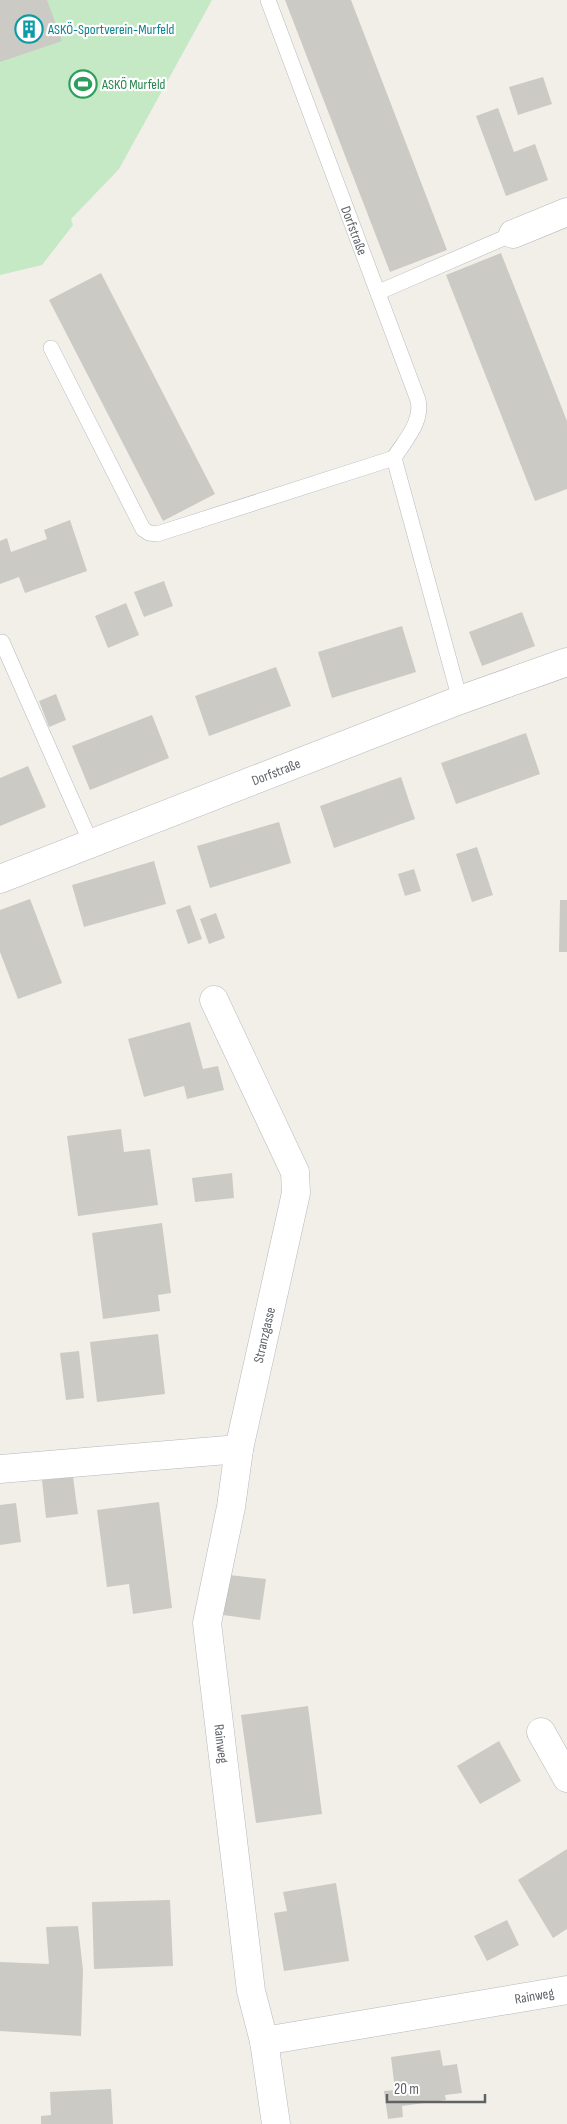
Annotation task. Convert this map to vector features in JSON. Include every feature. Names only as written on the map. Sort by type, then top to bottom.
[{"type":"street","points":[[513,234],[567,212]]},
{"type":"street","name":"Dorfstraße","points":[[0,879],[460,700],[567,662]]},
{"type":"street","name":"Stranzgasse","points":[[214,1000],[295,1172],[296,1193],[239,1449]]},
{"type":"street","points":[[0,1469],[239,1449]]},
{"type":"street","name":"Rainweg","points":[[239,1449],[231,1507],[207,1623],[251,1991],[264,2041],[276,2124]]},
{"type":"street","points":[[541,1732],[567,1778]]},
{"type":"street","name":"Rainweg","points":[[264,2041],[567,1990]]},
{"type":"lane","name":"Dorfstraße","points":[[268,0],[379,292],[420,410],[416,423],[394,458]]},
{"type":"lane","points":[[379,292],[513,234]]},
{"type":"lane","points":[[50,348],[142,529],[149,533],[157,534],[394,458],[460,700]]},
{"type":"lane","points":[[2,642],[91,843]]},
{"type":"green space","name":"ASKÖ Murfeld","points":[[0,0],[212,0],[119,169],[71,219],[73,225],[42,265],[0,275]]},
{"type":"building","name":"ASKÖ-Sportverein-Murfeld","points":[[0,0],[47,0],[62,41],[0,62]]},
{"type":"building","points":[[285,0],[351,0],[447,250],[390,272]]},
{"type":"building","points":[[543,77],[552,104],[518,115],[509,87]]},
{"type":"building","points":[[498,108],[514,152],[535,144],[548,180],[506,196],[476,116]]},
{"type":"building","points":[[501,253],[567,421],[567,489],[535,501],[446,275]]},
{"type":"building","points":[[101,273],[215,494],[163,521],[49,300]]},
{"type":"building","points":[[70,520],[87,571],[25,593],[19,577],[0,584],[0,541],[7,538],[11,552],[47,539],[44,530]]},
{"type":"building","points":[[164,581],[173,606],[144,617],[134,592]]},
{"type":"building","points":[[126,603],[139,635],[108,648],[95,616]]},
{"type":"building","points":[[522,612],[535,646],[482,666],[469,632]]},
{"type":"building","points":[[402,626],[416,672],[332,698],[318,652]]},
{"type":"building","points":[[276,667],[291,706],[209,736],[195,696]]},
{"type":"building","points":[[56,694],[66,720],[49,727],[39,701]]},
{"type":"building","points":[[152,715],[169,758],[90,790],[72,746]]},
{"type":"building","points":[[526,733],[540,774],[456,804],[441,763]]},
{"type":"building","points":[[28,766],[46,807],[0,826],[0,778]]},
{"type":"building","points":[[401,777],[415,819],[334,848],[320,806]]},
{"type":"building","points":[[279,822],[291,863],[210,888],[197,846]]},
{"type":"building","points":[[477,847],[493,895],[472,902],[456,854]]},
{"type":"building","points":[[154,861],[166,904],[84,927],[72,885]]},
{"type":"building","points":[[414,869],[421,891],[405,896],[398,874]]},
{"type":"building","points":[[30,899],[62,983],[18,999],[0,952],[0,910]]},
{"type":"building","points":[[560,900],[567,900],[567,952],[559,952]]},
{"type":"building","points":[[190,905],[202,939],[188,944],[176,910]]},
{"type":"building","points":[[216,913],[225,938],[209,944],[200,919]]},
{"type":"building","points":[[190,1022],[203,1069],[218,1066],[224,1090],[187,1099],[184,1086],[144,1097],[128,1039]]},
{"type":"building","points":[[121,1129],[124,1152],[150,1149],[158,1205],[78,1216],[67,1136]]},
{"type":"building","points":[[232,1173],[234,1198],[195,1202],[192,1178]]},
{"type":"building","points":[[162,1223],[171,1293],[158,1295],[160,1311],[103,1319],[92,1233]]},
{"type":"building","points":[[158,1334],[165,1394],[97,1402],[90,1342]]},
{"type":"building","points":[[79,1351],[84,1398],[66,1400],[60,1353]]},
{"type":"building","points":[[73,1477],[78,1514],[46,1518],[42,1480]]},
{"type":"building","points":[[159,1502],[172,1608],[133,1614],[129,1584],[107,1587],[97,1510]]},
{"type":"building","points":[[16,1503],[21,1542],[0,1545],[0,1505]]},
{"type":"building","points":[[229,1575],[266,1579],[260,1620],[223,1615]]},
{"type":"building","points":[[308,1706],[322,1814],[256,1823],[241,1715]]},
{"type":"building","points":[[499,1741],[521,1781],[480,1804],[457,1766]]},
{"type":"building","points":[[567,1849],[567,1929],[553,1938],[518,1880]]},
{"type":"building","points":[[336,1883],[349,1961],[284,1971],[274,1913],[287,1911],[283,1892]]},
{"type":"building","points":[[170,1900],[173,1966],[94,1969],[92,1902]]},
{"type":"building","points":[[507,1920],[519,1945],[487,1961],[474,1936]]},
{"type":"building","points":[[78,1926],[83,1970],[81,2036],[0,2031],[0,1962],[49,1964],[46,1927]]},
{"type":"building","points":[[440,2050],[443,2066],[457,2064],[462,2093],[445,2095],[446,2100],[402,2106],[403,2117],[388,2119],[384,2091],[395,2090],[391,2057]]},
{"type":"building","points":[[111,2089],[113,2124],[41,2124],[41,2116],[51,2115],[50,2092]]},
{"type":"place","name":"ASKÖ-Sportverein-Murfeld","points":[[29,29]]},
{"type":"place","name":"ASKÖ Murfeld","points":[[83,84]]}]
